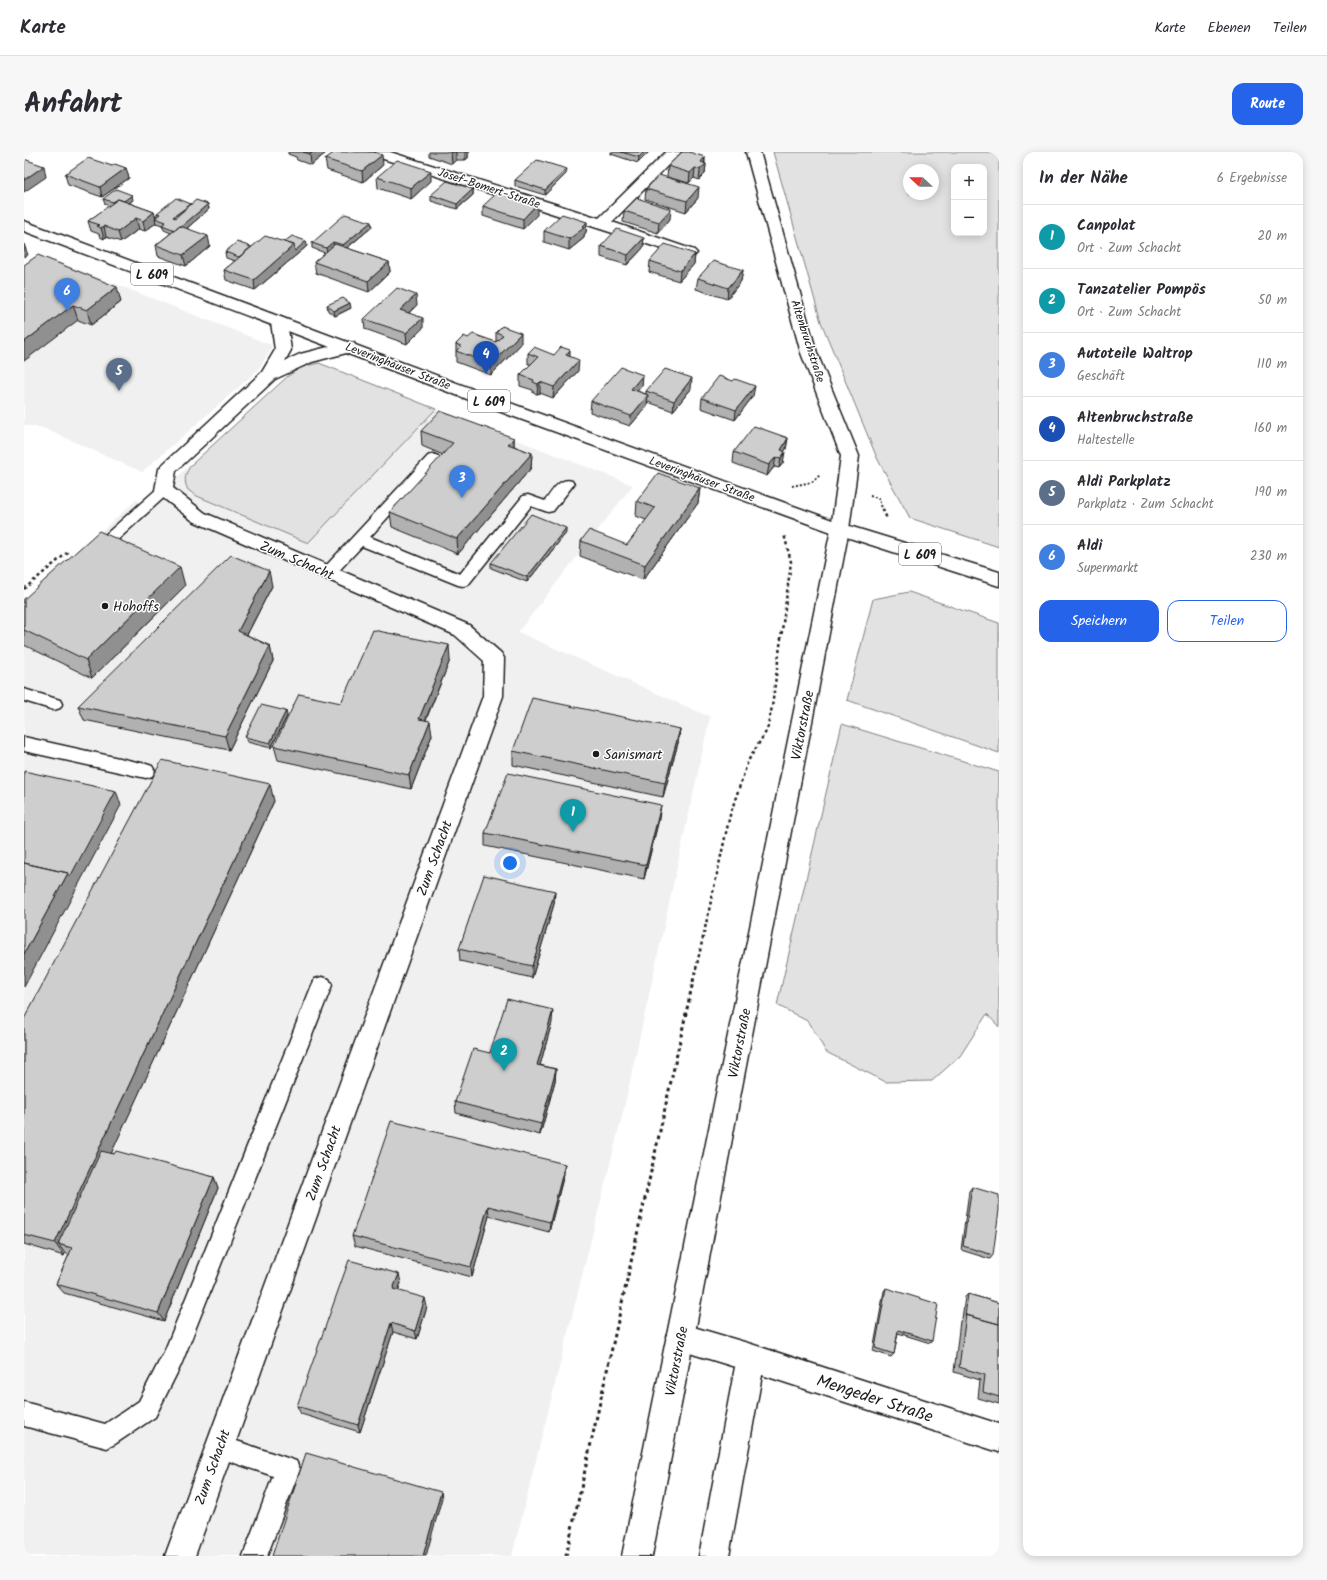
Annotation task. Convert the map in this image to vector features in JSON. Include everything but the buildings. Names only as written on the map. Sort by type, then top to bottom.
[{"type":"street","name":"Josef-Bomert-Straße","points":[[376,152],[689,252]]},
{"type":"street","points":[[602,224],[674,152]]},
{"type":"street","name":"Altenbruchstraße","points":[[753,152],[809,353],[850,456],[840,529]]},
{"type":"street","name":"Leveringhäuser Straße","points":[[24,226],[515,411],[840,529]]},
{"type":"street","points":[[164,490],[168,469],[269,375],[283,350],[280,322]]},
{"type":"street","points":[[269,375],[306,358],[348,347]]},
{"type":"street","name":"Zum Schacht","points":[[164,490],[199,517],[462,630],[494,658],[493,696],[180,1556]]},
{"type":"street","name":"L 609","points":[[840,529],[999,580]]},
{"type":"street","name":"Viktorstraße","points":[[637,1556],[840,529]]},
{"type":"street","name":"Mengeder Straße","points":[[680,1336],[999,1438]]},
{"type":"street","points":[[714,1556],[751,1358]]},
{"type":"lane","points":[[328,573],[433,459]]},
{"type":"lane","points":[[359,539],[463,581],[528,500],[548,507],[566,484]]},
{"type":"lane","points":[[82,564],[164,490]]},
{"type":"lane","points":[[24,695],[54,704]]},
{"type":"lane","points":[[24,744],[146,771]]},
{"type":"lane","points":[[24,1414],[107,1436],[147,1409],[173,1357],[322,985]]},
{"type":"lane","points":[[219,1447],[288,1469],[255,1556]]},
{"type":"path","points":[[812,482],[878,498],[885,517],[889,521]]},
{"type":"path","points":[[566,1556],[730,815],[748,761],[767,730],[772,707],[791,562],[785,535],[779,532]]},
{"type":"shaded area","points":[[773,152],[999,152],[999,547],[910,518],[877,458],[821,322]]},
{"type":"shaded area","points":[[54,260],[271,345],[271,350],[257,371],[142,472],[43,428],[24,425],[24,282]]},
{"type":"shaded area","points":[[319,363],[633,485],[518,632],[710,717],[625,1104],[512,1556],[24,1556],[24,601],[136,500],[147,504],[288,376],[301,367]]},
{"type":"shaded area","points":[[319,363],[436,409],[308,543],[197,496],[188,490],[186,477],[192,464],[288,376],[301,367]]},
{"type":"shaded area","points":[[909,592],[999,623],[999,753],[847,700],[873,599]]},
{"type":"shaded area","points":[[842,724],[999,772],[999,1027],[987,1014],[960,1056],[932,1081],[886,1082],[826,1052],[809,1022],[777,1005]]},
{"type":"place","name":"Aldi","points":[[67,311]]},
{"type":"place","name":"Altenbruchstraße","points":[[486,374]]},
{"type":"place","name":"Aldi Parkplatz","points":[[119,391]]},
{"type":"place","name":"Autoteile Waltrop","points":[[462,498]]},
{"type":"place","name":"Hohoffs","points":[[105,606]]},
{"type":"place","name":"Sanismart","points":[[596,754]]},
{"type":"place","name":"Canpolat","points":[[573,832]]},
{"type":"place","name":"Tanzatelier Pompös","points":[[504,1071]]}]
